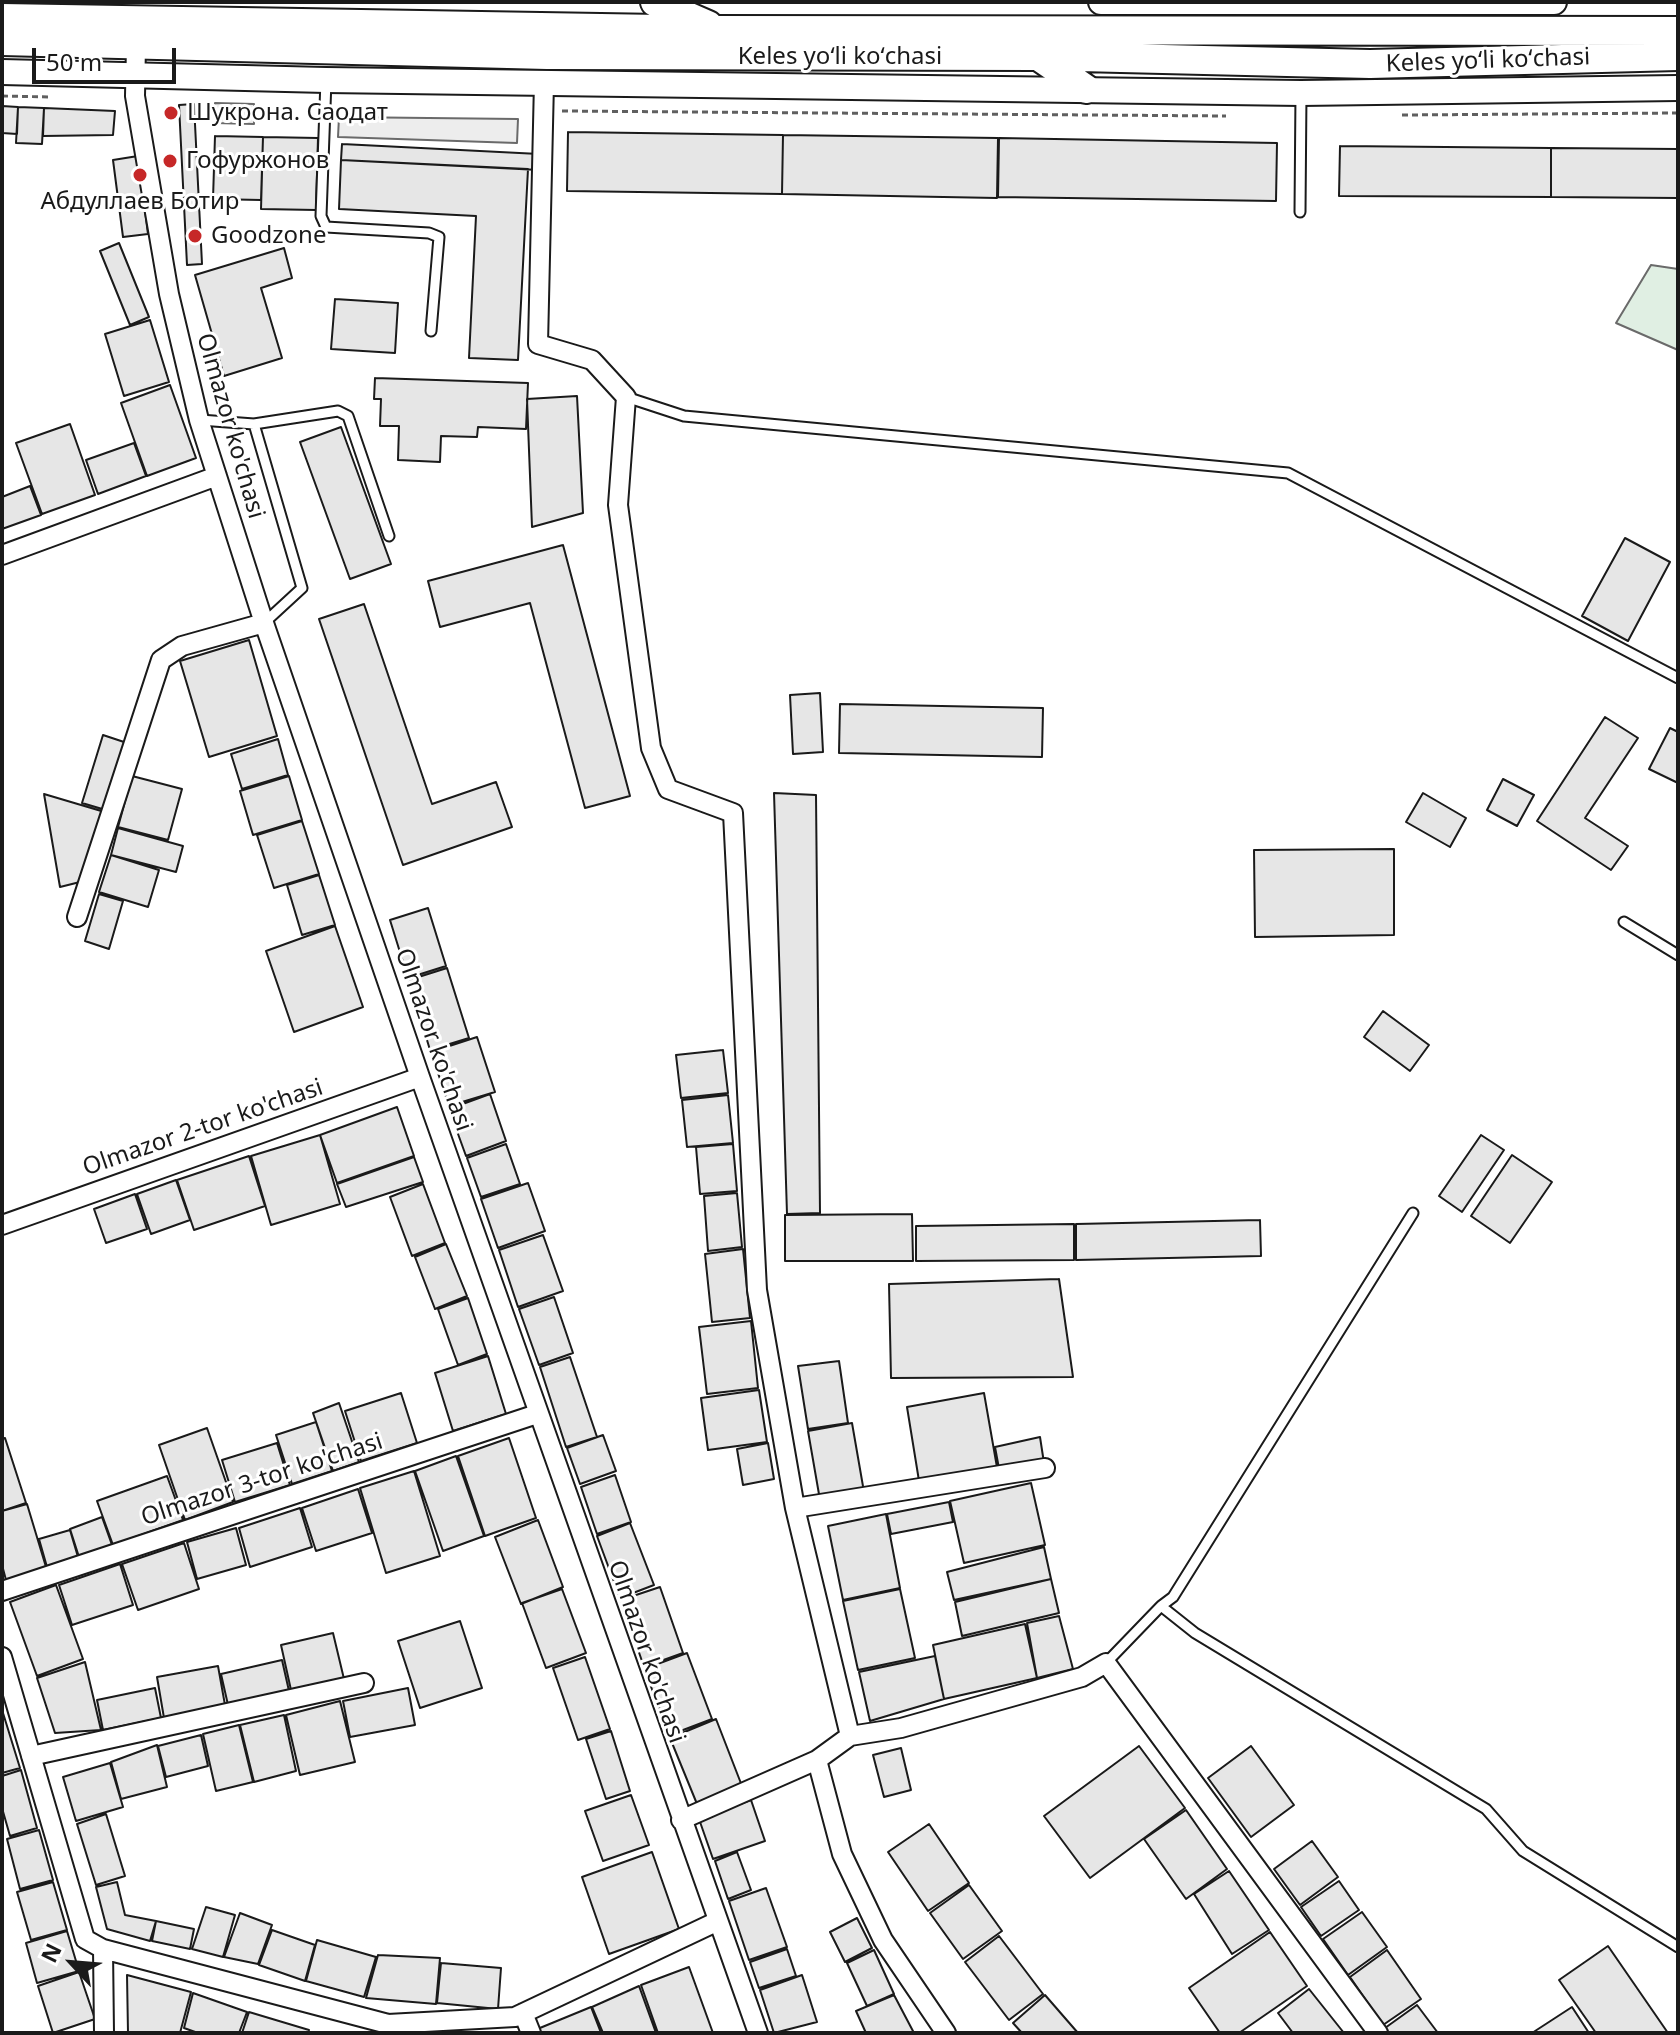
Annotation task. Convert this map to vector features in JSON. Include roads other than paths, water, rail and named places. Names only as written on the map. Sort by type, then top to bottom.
[{"type":"main road","points":[[655,2],[720,30]]},
{"type":"main road","name":"Keles yoʻli koʻchasi","points":[[2,18],[720,30],[1678,31]]},
{"type":"main road","name":"Keles yoʻli koʻchasi","points":[[2,41],[562,56],[1038,56],[1370,64],[1678,56]]},
{"type":"main road","points":[[1038,56],[1086,89]]},
{"type":"street","points":[[1101,2],[1554,2]]},
{"type":"street","name":"Olmazor ko'chasi","points":[[136,45],[135,96],[169,294],[199,420],[264,623],[420,1077],[758,2033]]},
{"type":"street","name":"Keles yoʻli koʻchasi","points":[[2,72],[326,80],[1301,93],[1678,88]]},
{"type":"street","points":[[544,82],[538,344],[592,360],[626,397],[618,505],[651,748],[668,789],[733,813],[757,1290],[795,1508],[850,1736]]},
{"type":"street","points":[[2,555],[217,476]]},
{"type":"street","points":[[77,917],[161,660],[182,646],[264,623]]},
{"type":"street","name":"Olmazor 2-tor ko'chasi","points":[[2,1225],[420,1077]]},
{"type":"street","name":"Olmazor 3-tor ko'chasi","points":[[2,1591],[537,1414]]},
{"type":"street","points":[[795,1508],[1045,1468]]},
{"type":"street","points":[[2,1657],[85,1939],[103,1949],[388,2024],[516,2021],[718,1921]]},
{"type":"street","points":[[681,1820],[817,1760],[850,1736],[901,1728],[1082,1677],[1106,1663],[1378,2033]]},
{"type":"street","points":[[31,1756],[364,1683]]},
{"type":"street","points":[[817,1760],[842,1854],[883,1940],[946,2033]]},
{"type":"street","points":[[100,2031],[103,1949]]},
{"type":"street","points":[[516,2021],[531,2033]]},
{"type":"lane","points":[[326,80],[321,216],[326,227],[429,233],[439,237],[431,331]]},
{"type":"lane","points":[[1300,212],[1301,93]]},
{"type":"lane","points":[[626,397],[684,416],[1288,473],[1678,678]]},
{"type":"lane","points":[[199,420],[254,424],[338,411],[348,416],[389,536]]},
{"type":"lane","points":[[254,424],[302,588],[264,623]]},
{"type":"lane","points":[[1624,922],[1678,955]]},
{"type":"lane","points":[[1106,1663],[1173,1597],[1413,1213]]},
{"type":"lane","points":[[1161,1606],[1195,1633],[1486,1809],[1523,1851],[1678,1947]]},
{"type":"place","name":"Шукрона. Саодат","points":[[171,113]]},
{"type":"place","name":"Гофуржонов","points":[[170,161]]},
{"type":"place","name":"Абдуллаев Ботир","points":[[140,175]]},
{"type":"place","name":"Goodzone","points":[[195,236]]}]
